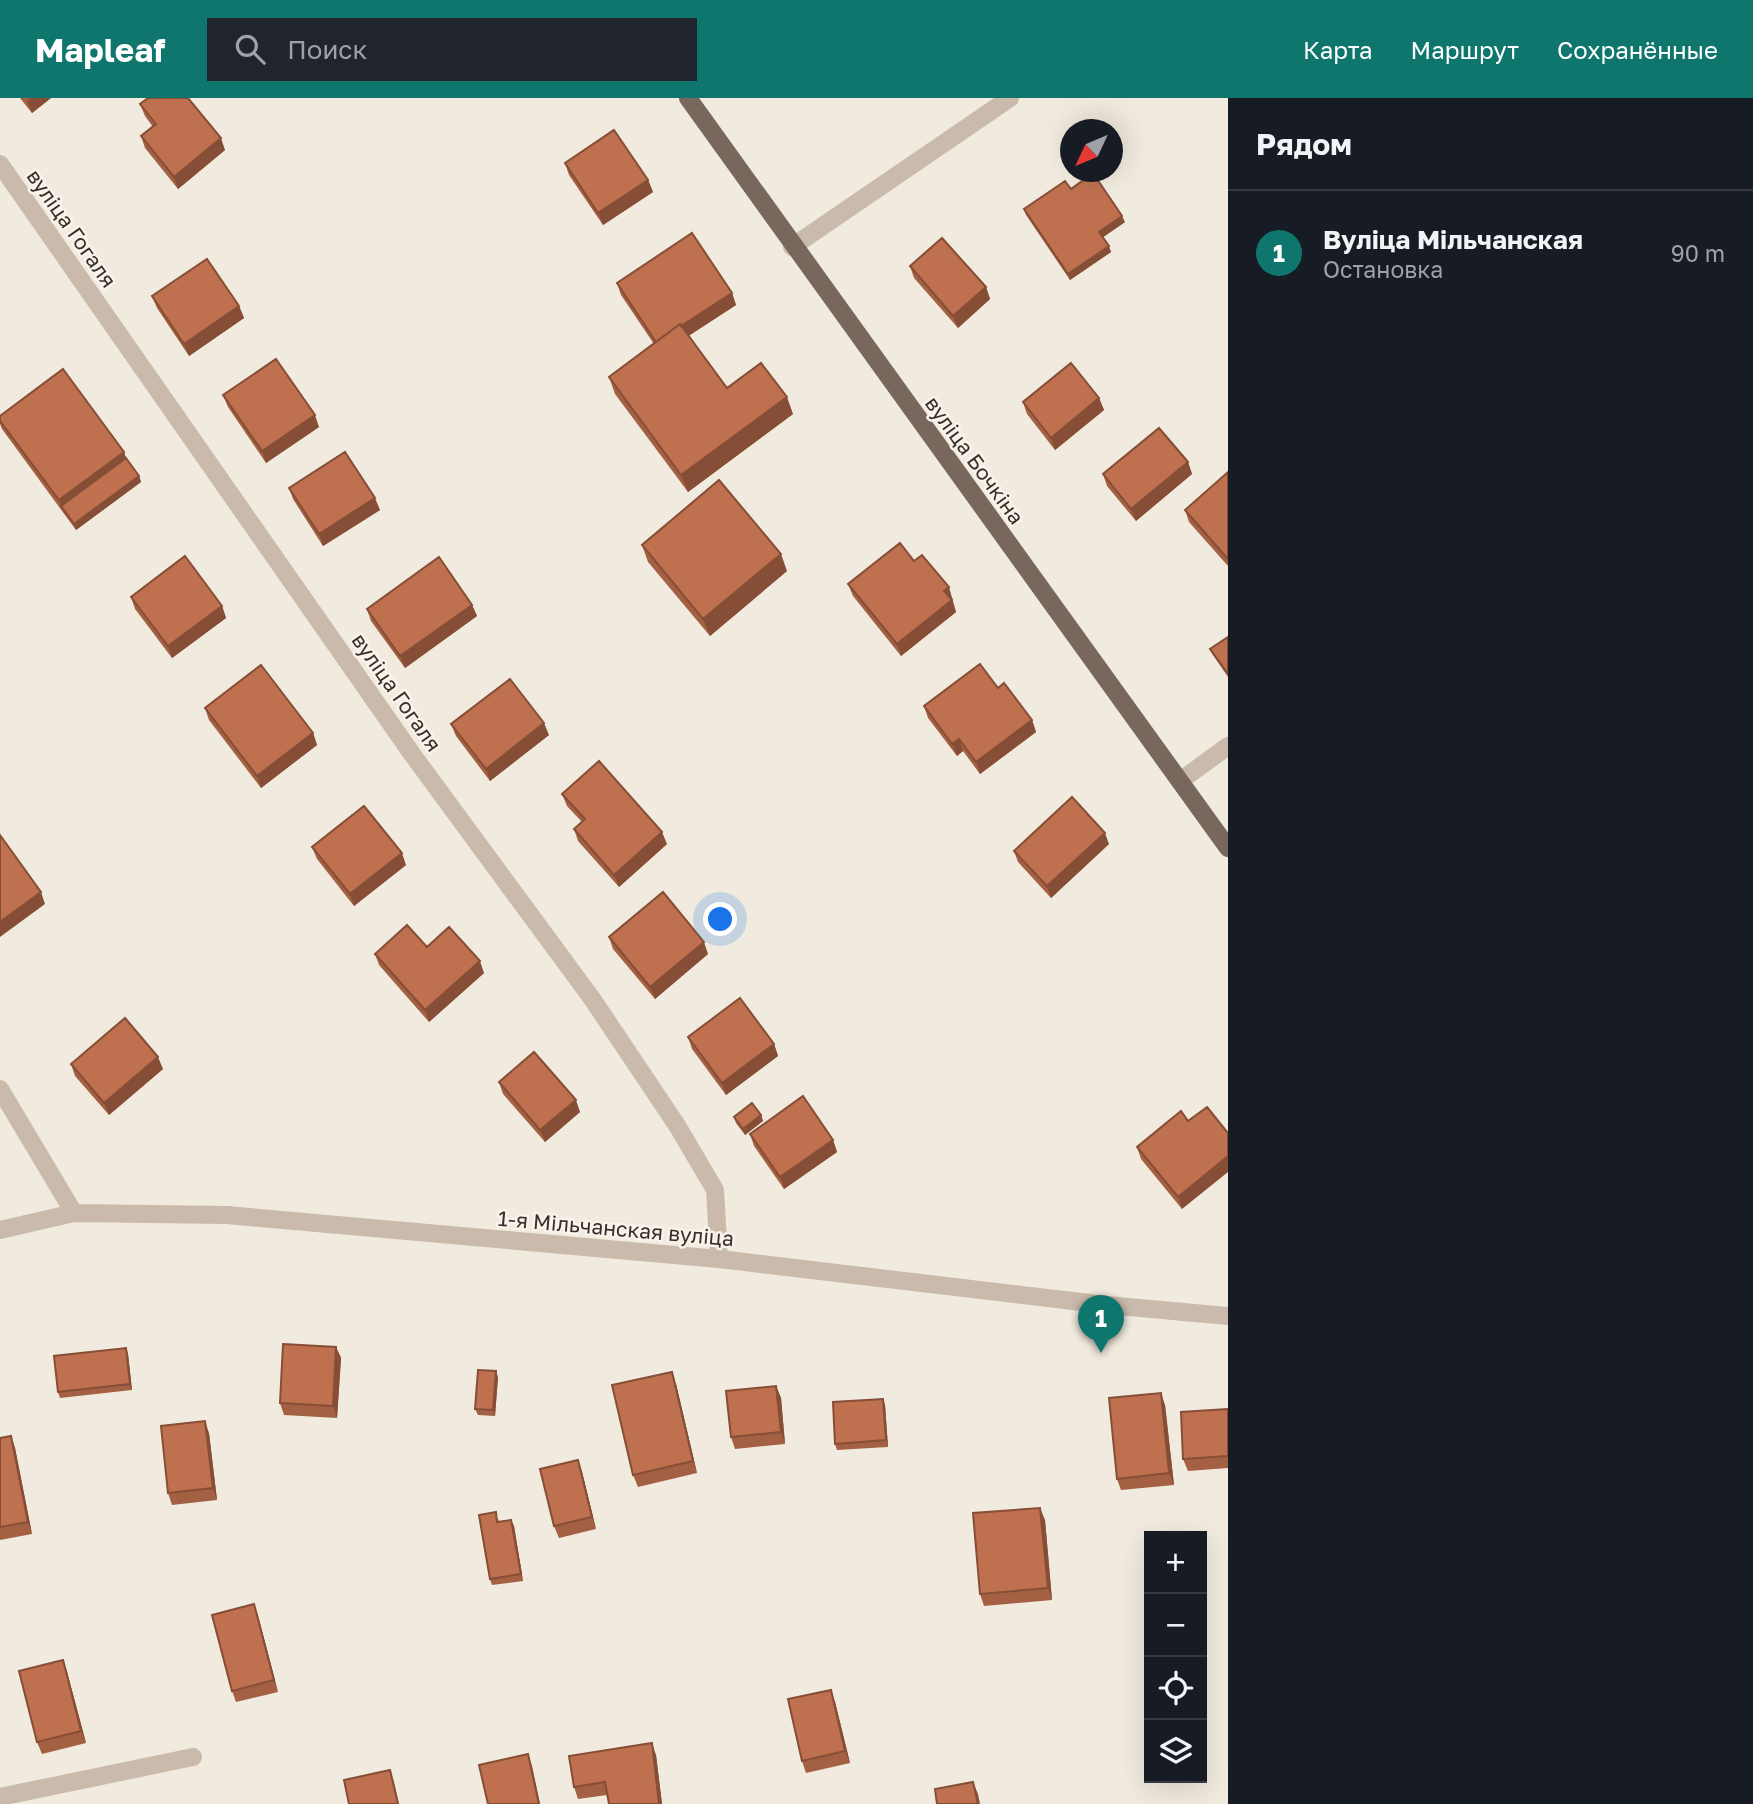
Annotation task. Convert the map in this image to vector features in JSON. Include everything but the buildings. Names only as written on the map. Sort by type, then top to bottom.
[{"type":"main road","name":"вуліца Бочкіна","points":[[688,98],[792,247],[1228,848]]},
{"type":"street","points":[[792,247],[1010,98]]},
{"type":"street","name":"вуліца Гогаля","points":[[0,164],[412,754],[593,1000],[678,1127],[715,1190],[719,1259]]},
{"type":"street","points":[[1180,781],[1228,746]]},
{"type":"street","points":[[0,1090],[74,1213]]},
{"type":"street","name":"1-я Мільчанская вуліца","points":[[0,1230],[74,1213],[227,1215],[719,1259],[1107,1305],[1228,1316]]},
{"type":"street","points":[[0,1797],[193,1757]]},
{"type":"place","name":"Вуліца Мільчанская","points":[[1101,1353]]}]
